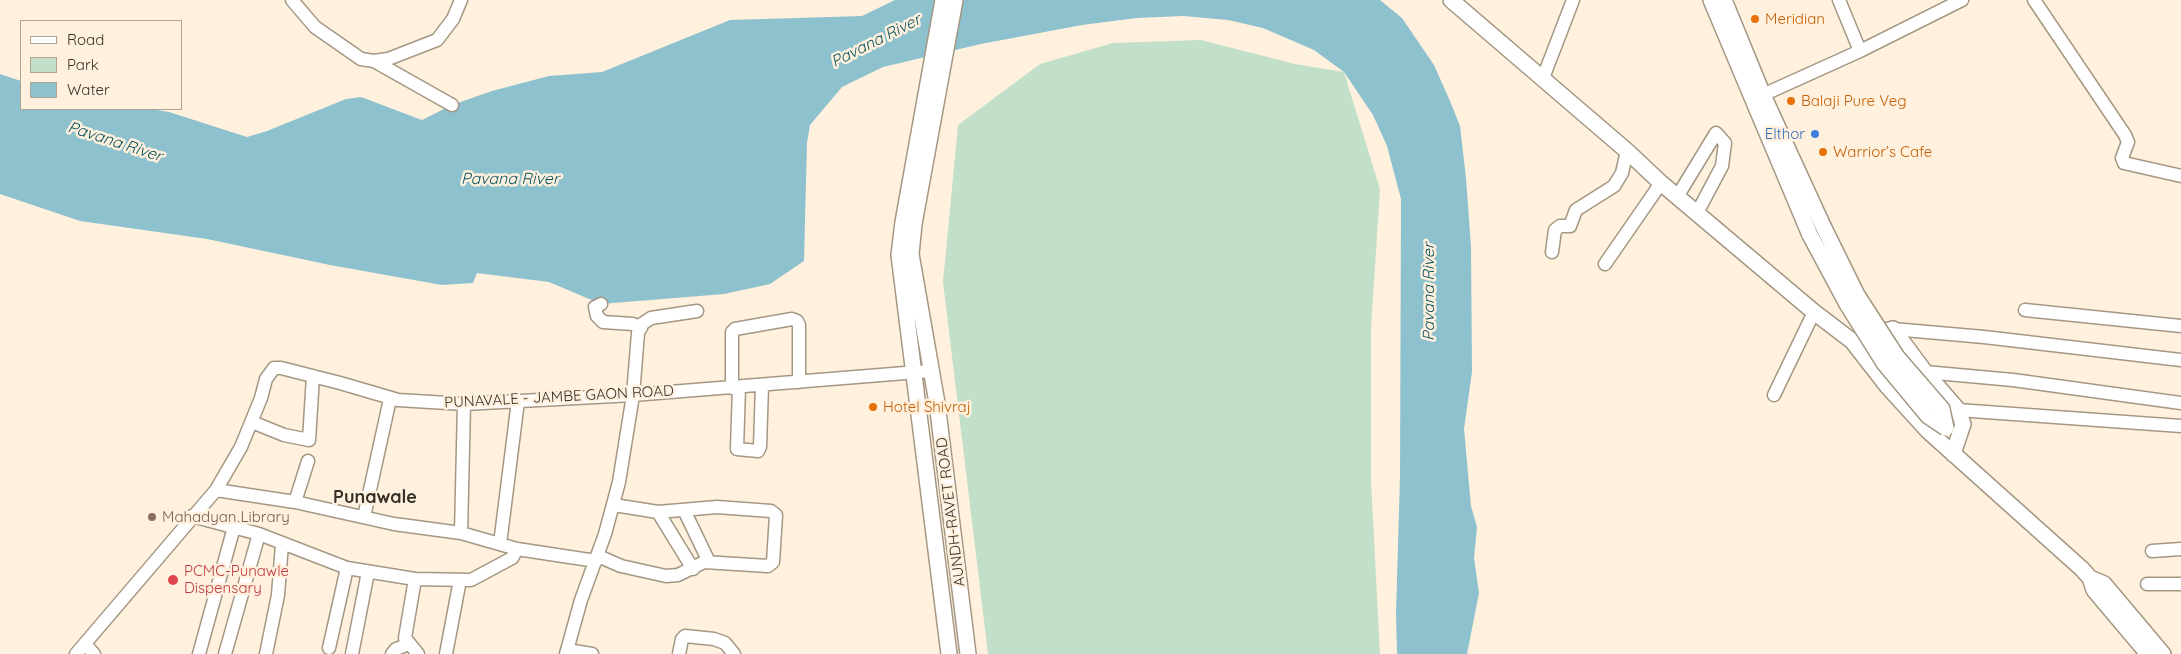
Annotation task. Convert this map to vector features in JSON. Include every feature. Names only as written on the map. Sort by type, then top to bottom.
[{"type":"main road","points":[[907,274],[899,256],[900,236],[943,0]]},
{"type":"main road","points":[[907,274],[955,0]]},
{"type":"main road","points":[[1451,0],[1627,151],[1661,183],[1814,312],[1852,341],[1887,386],[1928,431],[2090,578],[2104,584],[2141,637],[2148,654]]},
{"type":"main road","points":[[1711,0],[1758,97],[1847,304],[1884,363],[1928,416],[1958,439]]},
{"type":"main road","points":[[1724,0],[1758,97]]},
{"type":"main road","name":"AUNDH-RAVET ROAD","points":[[907,274],[937,403],[968,654]]},
{"type":"main road","name":"AUNDH-RAVET ROAD","points":[[907,274],[913,372],[949,654]]},
{"type":"main road","points":[[1852,341],[1893,329],[1925,372],[1958,410],[1963,424],[1953,454]]},
{"type":"main road","points":[[2141,637],[2163,654]]},
{"type":"street","points":[[292,0],[315,26],[361,59],[374,61],[388,59],[437,40],[453,19],[460,0]]},
{"type":"street","points":[[1543,78],[1573,0]]},
{"type":"street","points":[[1839,0],[1860,51]]},
{"type":"street","points":[[1758,97],[1860,51],[1962,0]]},
{"type":"street","points":[[2034,0],[2125,135],[2128,142],[2122,158],[2124,163],[2181,176]]},
{"type":"street","points":[[374,61],[385,69],[452,105]]},
{"type":"street","points":[[1677,196],[1716,133],[1725,143],[1722,166],[1697,213]]},
{"type":"street","points":[[1552,252],[1555,230],[1560,226],[1570,226],[1576,210],[1614,186],[1622,173],[1627,151]]},
{"type":"street","points":[[1605,264],[1661,183]]},
{"type":"street","points":[[601,304],[595,306],[597,316],[603,322],[633,324],[641,328]]},
{"type":"street","points":[[2025,310],[2181,326]]},
{"type":"street","points":[[592,654],[567,652],[581,600],[597,559],[614,505],[633,395],[636,342],[641,328],[651,318],[697,311]]},
{"type":"street","points":[[1774,395],[1814,312]]},
{"type":"street","points":[[762,385],[760,447],[758,450],[737,449],[732,332],[734,329],[792,319],[797,321],[799,326],[800,382]]},
{"type":"street","points":[[1893,329],[1984,337],[2181,360]]},
{"type":"street","name":"PUNAVALE - JAMBE GAON ROAD","points":[[76,654],[90,649],[192,516],[216,490],[232,466],[252,422],[270,372],[274,368],[313,376],[390,399],[464,404],[633,395],[930,371]]},
{"type":"street","points":[[1925,372],[2013,380],[2181,402]]},
{"type":"street","points":[[252,422],[284,435],[309,440],[313,376]]},
{"type":"street","points":[[364,517],[390,399]]},
{"type":"street","points":[[500,544],[518,401]]},
{"type":"street","points":[[461,533],[464,404]]},
{"type":"street","points":[[1958,410],[2181,426]]},
{"type":"street","points":[[294,502],[308,461]]},
{"type":"street","points":[[216,490],[294,502],[430,530],[461,533],[517,549],[597,559],[666,576],[678,575],[699,564],[708,562],[771,565],[774,562],[775,512],[717,507],[658,512],[614,505]]},
{"type":"street","points":[[684,510],[708,562]]},
{"type":"street","points":[[658,512],[692,569]]},
{"type":"street","points":[[192,516],[259,534],[347,568],[415,579],[471,580],[512,558],[517,549]]},
{"type":"street","points":[[199,654],[234,527]]},
{"type":"street","points":[[225,654],[259,534]]},
{"type":"street","points":[[266,654],[278,595],[282,544]]},
{"type":"street","points":[[2152,551],[2181,549]]},
{"type":"street","points":[[329,648],[347,568]]},
{"type":"street","points":[[352,654],[368,572]]},
{"type":"street","points":[[415,579],[406,634],[408,644],[418,654]]},
{"type":"street","points":[[446,654],[460,580]]},
{"type":"street","points":[[2148,584],[2181,584]]},
{"type":"street","points":[[679,654],[682,639],[685,636],[714,639],[725,643],[734,654]]},
{"type":"street","points":[[392,654],[396,649],[408,644]]},
{"type":"green space","points":[[1201,40],[1295,64],[1344,72],[1380,189],[1371,329],[1371,481],[1380,654],[988,654],[943,282],[958,125],[1040,64],[1113,43]]},
{"type":"water","name":"Pavana River","points":[[895,0],[1380,0],[1402,18],[1434,65],[1460,126],[1466,178],[1471,247],[1472,372],[1464,429],[1471,506],[1477,527],[1474,558],[1479,593],[1467,654],[1397,654],[1401,199],[1387,146],[1373,115],[1344,72],[1314,50],[1263,28],[1228,20],[1183,16],[1137,18],[1082,25],[981,44],[883,67],[842,87],[810,125],[807,143],[804,261],[770,284],[724,294],[601,304],[549,282],[477,273],[473,283],[442,285],[330,265],[207,239],[80,221],[0,194],[0,74],[20,81],[20,110],[157,110],[169,112],[247,137],[267,131],[346,99],[361,97],[422,120],[452,105],[492,91],[549,76],[602,72],[730,20],[862,16]]},
{"type":"place","name":"Meridian","points":[[1755,19]]},
{"type":"place","name":"Balaji Pure Veg","points":[[1791,101]]},
{"type":"place","name":"Elthor","points":[[1815,134]]},
{"type":"place","name":"Warrior’s Cafe","points":[[1823,152]]},
{"type":"place","name":"Hotel Shivraj","points":[[873,407]]},
{"type":"place","name":"Mahadyan Library","points":[[152,517]]},
{"type":"place","name":"PCMC-Punawle Dispensary","points":[[173,580]]},
{"type":"district","name":"Punawale","points":[[375,498]]}]
